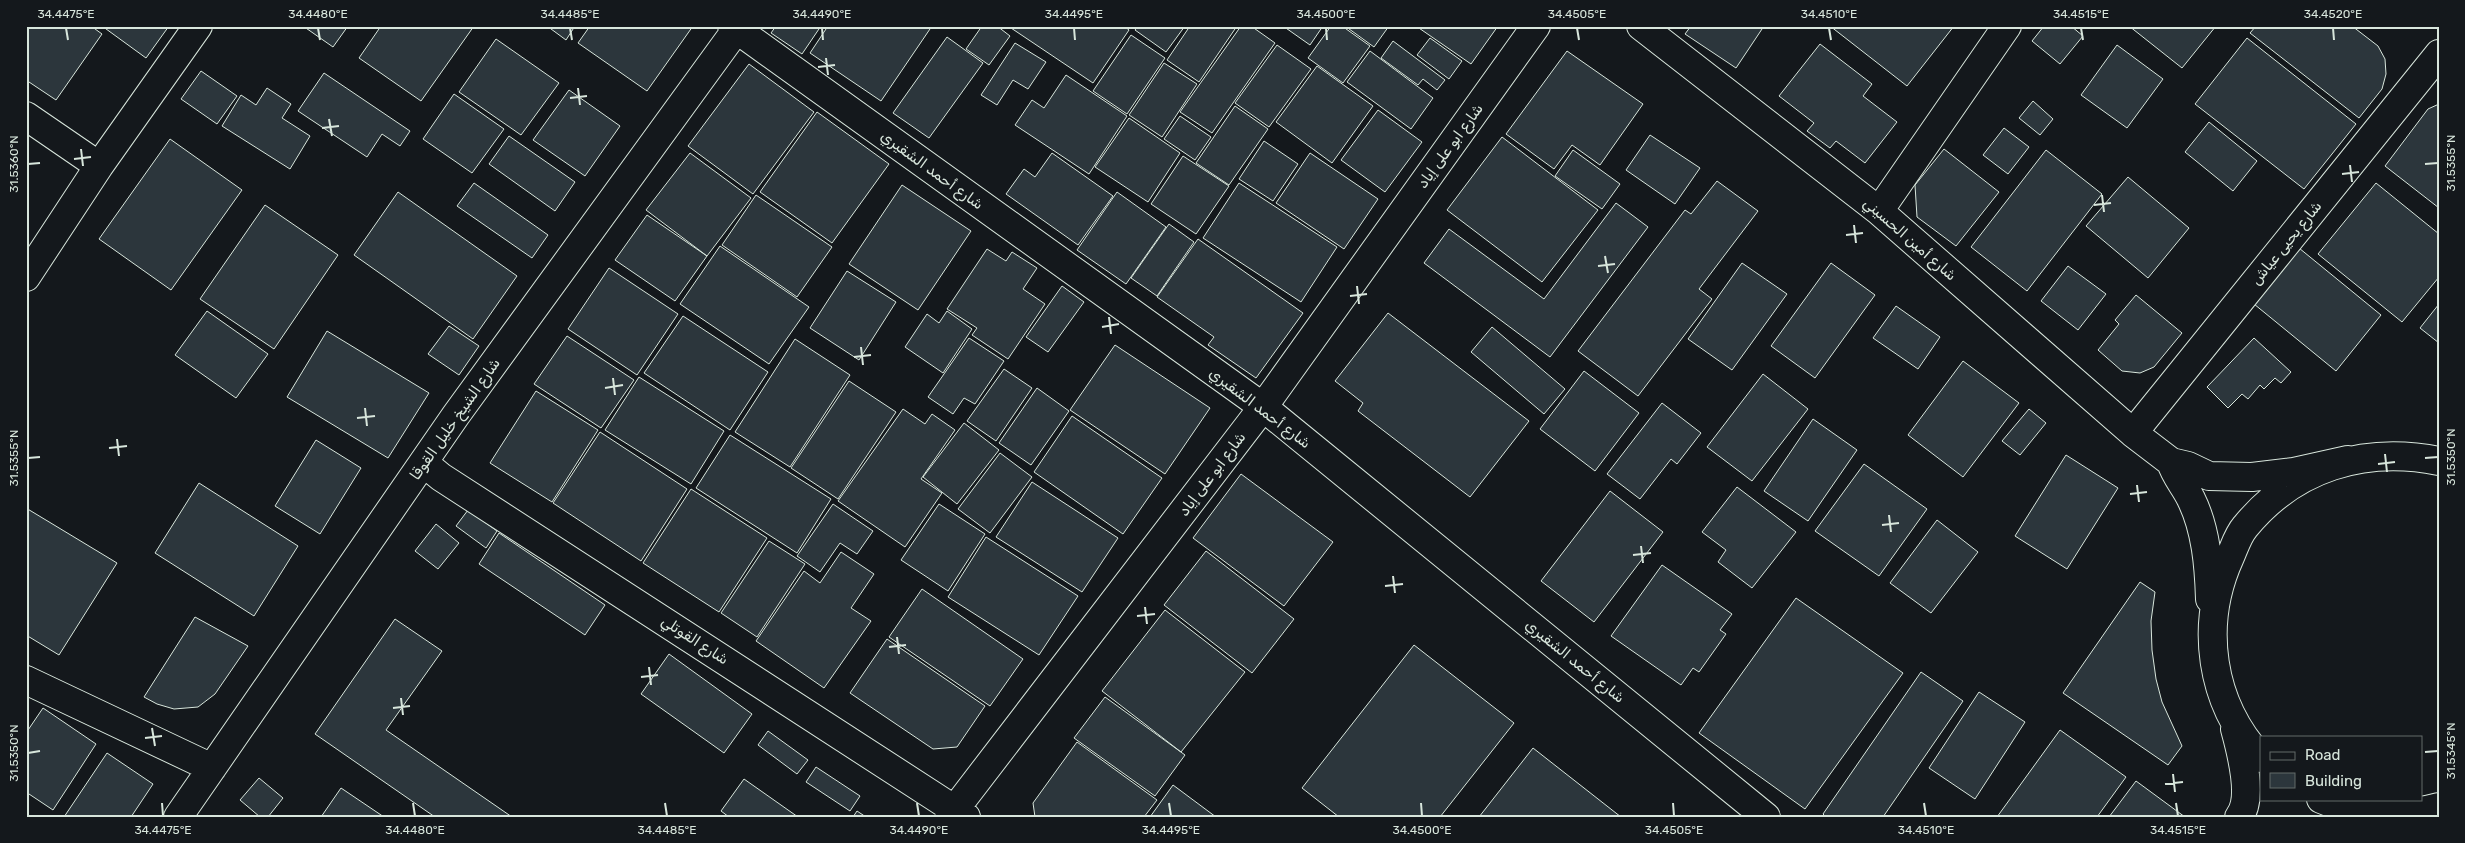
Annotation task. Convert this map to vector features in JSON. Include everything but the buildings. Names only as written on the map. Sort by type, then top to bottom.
[{"type":"street","points":[[26,277],[99,166],[198,26]]},
{"type":"street","name":"شارع ابو على إياد","points":[[957,814],[1263,407],[1536,26]]},
{"type":"street","name":"شارع أمين الحسيني","points":[[1642,26],[1879,210],[2133,433],[2171,462],[2188,466],[2209,476],[2229,478],[2294,472],[2348,460]]},
{"type":"street","points":[[1879,210],[2007,26]]},
{"type":"street","name":"شارع أحمد الشقيري","points":[[736,28],[1263,407],[1766,817]]},
{"type":"street","name":"شارع الشيخ خليل القوقا","points":[[178,817],[456,415],[736,28]]},
{"type":"street","name":"شارع يحيى عياش","points":[[2133,433],[2439,54]]},
{"type":"street","points":[[26,116],[99,166]]},
{"type":"street","points":[[2260,757],[2250,746],[2232,716],[2222,694],[2214,664],[2211,634],[2214,603],[2222,575],[2244,528],[2285,490],[2306,477],[2348,460],[2439,448]]},
{"type":"street","points":[[2392,455],[2439,461]]},
{"type":"street","name":"شارع أمين الحسيني","points":[[2171,462],[2174,474],[2191,498],[2204,538],[2210,587],[2211,634]]},
{"type":"street","name":"شارع القوتلي","points":[[424,463],[466,493],[957,814]]},
{"type":"street","points":[[29,687],[212,768]]},
{"type":"street","points":[[2232,716],[2242,758],[2245,788],[2243,812],[2240,817]]},
{"type":"street","points":[[2324,800],[2371,815],[2403,814],[2439,808]]}]
